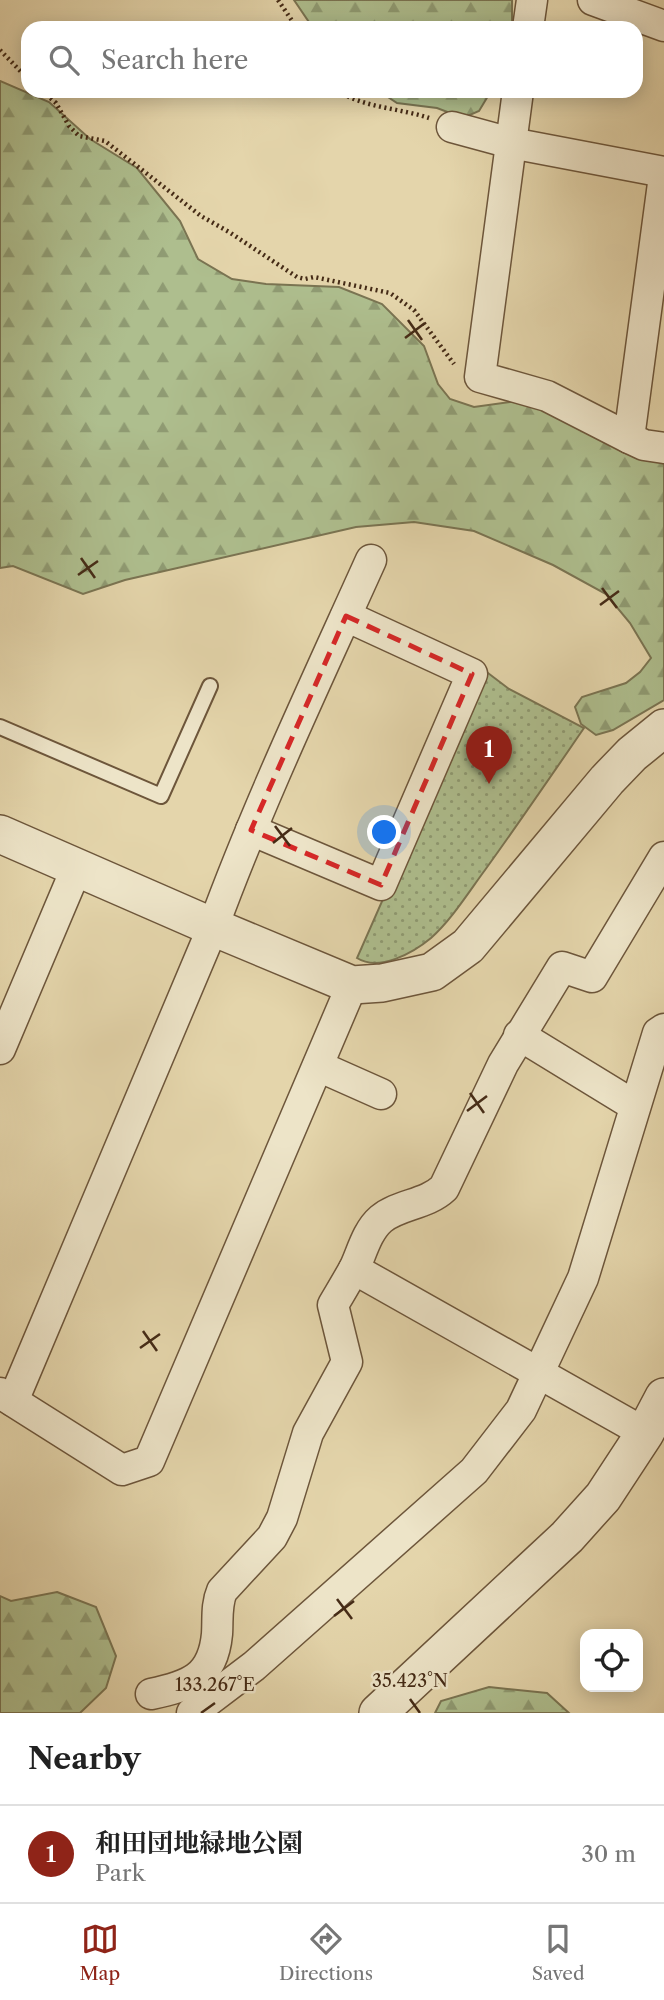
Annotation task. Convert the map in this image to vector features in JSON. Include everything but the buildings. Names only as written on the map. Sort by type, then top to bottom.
[{"type":"street","points":[[529,21],[532,0]]},
{"type":"street","points":[[593,0],[664,26]]},
{"type":"street","points":[[517,98],[480,377],[547,396],[644,445],[664,448]]},
{"type":"street","points":[[452,127],[511,143],[664,174],[629,438]]},
{"type":"street","points":[[352,985],[149,1461],[122,1470],[7,1397],[213,927],[251,830],[371,560]]},
{"type":"street","points":[[251,830],[381,885],[472,674],[346,616]]},
{"type":"street","points":[[0,834],[352,985],[412,978],[432,972],[468,946],[607,780],[632,754],[664,728]]},
{"type":"street","points":[[151,1694],[181,1688],[195,1680],[208,1666],[214,1652],[218,1601],[222,1591],[266,1545],[282,1518],[308,1433],[347,1362],[333,1305],[354,1269],[372,1229],[381,1219],[436,1196],[444,1188],[503,1064],[562,967],[592,977],[664,857]]},
{"type":"street","points":[[0,1049],[78,867]]},
{"type":"street","points":[[192,1713],[254,1666],[474,1471],[521,1410],[583,1278],[658,1033],[664,1029]]},
{"type":"street","points":[[519,1035],[635,1105]]},
{"type":"street","points":[[318,1066],[381,1094]]},
{"type":"street","points":[[354,1269],[645,1433]]},
{"type":"street","points":[[378,1713],[567,1537],[603,1497],[645,1433],[664,1397]]},
{"type":"lane","points":[[0,727],[161,796],[210,686]]},
{"type":"path","points":[[278,0],[292,21]]},
{"type":"path","points":[[0,50],[21,72]]},
{"type":"path","points":[[50,98],[79,136],[105,141],[201,216],[298,277],[314,277],[390,293],[414,310],[460,371],[469,377],[480,377]]},
{"type":"path","points":[[353,98],[392,110],[417,114],[452,127]]},
{"type":"highlighted area","points":[[346,616],[472,674],[381,885],[251,830]]},
{"type":"green space","points":[[294,0],[512,0],[512,21],[308,21]]},
{"type":"green space","points":[[0,81],[21,90],[21,98],[40,98],[49,102],[90,139],[137,168],[180,221],[198,259],[232,279],[266,284],[339,287],[382,304],[424,346],[438,384],[450,399],[474,407],[518,401],[664,454],[664,700],[613,730],[596,735],[581,724],[575,707],[582,697],[626,683],[640,672],[651,658],[630,623],[606,594],[553,565],[474,531],[414,522],[356,527],[125,580],[83,594],[13,566],[0,568]]},
{"type":"green space","points":[[390,98],[487,98],[479,111],[463,118],[437,108],[397,103]]},
{"type":"green space","points":[[484,670],[509,689],[584,728],[466,897],[439,931],[424,944],[396,959],[366,962],[357,958]]},
{"type":"green space","points":[[57,1592],[96,1607],[116,1656],[106,1688],[80,1713],[0,1713],[0,1596],[11,1601]]},
{"type":"green space","points":[[489,1687],[547,1693],[569,1713],[435,1713],[441,1701]]},
{"type":"place","name":"和田団地緑地公園","points":[[489,784]]}]
